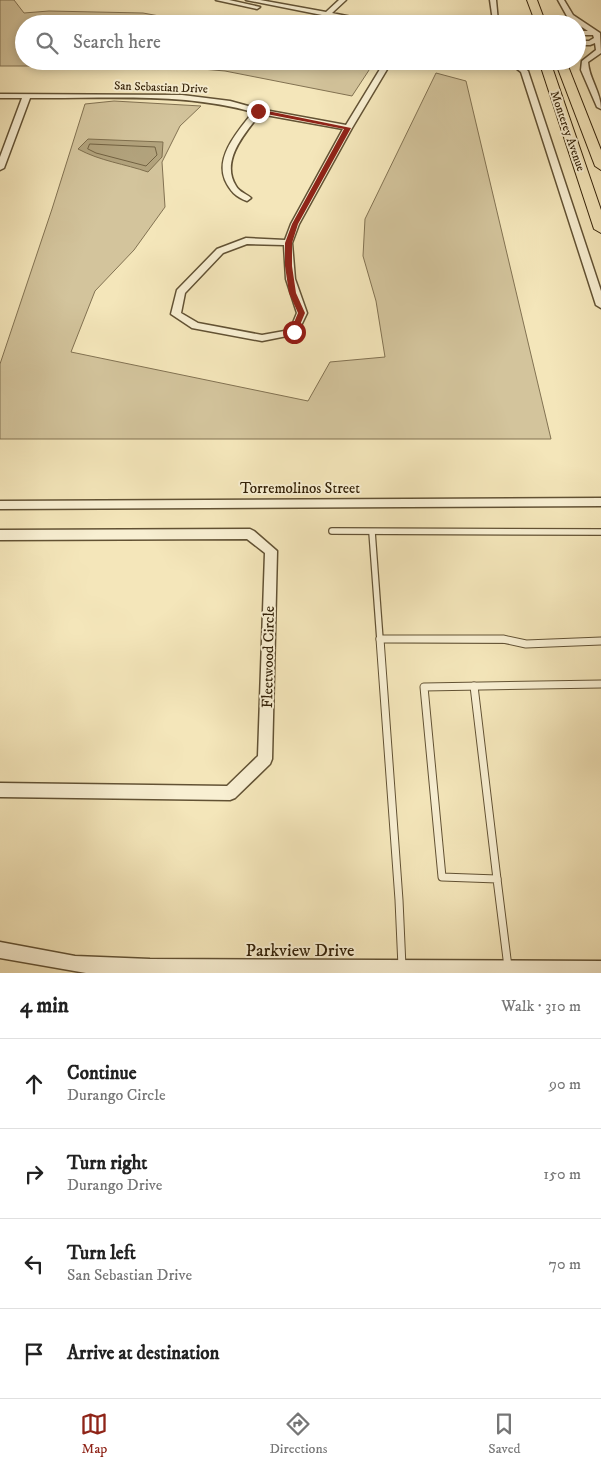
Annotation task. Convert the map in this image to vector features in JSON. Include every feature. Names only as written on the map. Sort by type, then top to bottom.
[{"type":"main road","points":[[532,0],[538,15]]},
{"type":"main road","name":"Monterey Avenue","points":[[547,70],[601,229]]},
{"type":"main road","name":"Monterey Avenue","points":[[564,70],[601,166]]},
{"type":"main road","points":[[576,155],[591,170],[601,191]]},
{"type":"street","points":[[219,0],[318,15]]},
{"type":"street","points":[[249,0],[320,15]]},
{"type":"street","points":[[326,15],[343,0]]},
{"type":"street","points":[[493,0],[495,15]]},
{"type":"street","points":[[561,0],[568,15]]},
{"type":"street","points":[[586,29],[599,36]]},
{"type":"street","points":[[586,34],[599,36]]},
{"type":"street","points":[[586,42],[590,43],[599,36]]},
{"type":"street","points":[[586,60],[599,51],[599,36]]},
{"type":"street","points":[[288,243],[246,242],[220,251],[180,292],[176,314],[195,326],[262,338],[294,332],[302,313],[293,293],[288,266],[288,243],[295,224],[348,128],[384,70]]},
{"type":"street","points":[[523,70],[601,306]]},
{"type":"street","points":[[585,70],[601,107]]},
{"type":"street","name":"San Sebastian Drive","points":[[0,96],[182,97],[230,103],[258,111],[348,128]]},
{"type":"street","points":[[0,168],[27,96]]},
{"type":"street","points":[[247,198],[232,188],[226,167],[232,145],[258,111]]},
{"type":"street","name":"Torremolinos Street","points":[[0,505],[601,502]]},
{"type":"street","name":"Fleetwood Circle","points":[[0,535],[250,534],[271,551],[266,759],[230,793],[0,790]]},
{"type":"street","name":"Parkview Drive","points":[[0,950],[62,967],[83,965],[246,972],[508,968],[530,970],[601,969]]},
{"type":"lane","points":[[332,531],[601,532]]},
{"type":"lane","points":[[372,532],[399,900],[402,969]]},
{"type":"lane","points":[[380,639],[502,639],[526,644],[601,641]]},
{"type":"lane","points":[[497,879],[442,877],[424,686],[601,684]]},
{"type":"lane","points":[[474,686],[508,968]]},
{"type":"shaded area","points":[[0,0],[14,0],[24,13],[49,11],[143,13],[154,15],[15,15],[15,66],[0,66]]},
{"type":"shaded area","points":[[213,70],[369,70],[352,96]]},
{"type":"shaded area","points":[[436,73],[466,81],[551,439],[0,439],[0,364],[85,104],[114,101],[201,106],[180,126],[162,162],[165,207],[134,250],[95,291],[71,352],[308,401],[330,362],[385,357],[376,301],[363,256],[365,219]]},
{"type":"water","points":[[88,139],[163,142],[162,157],[148,172],[78,149]]},
{"type":"route","points":[[258,111],[348,128],[295,224],[288,243],[288,266],[293,293],[302,313],[294,332]]}]
